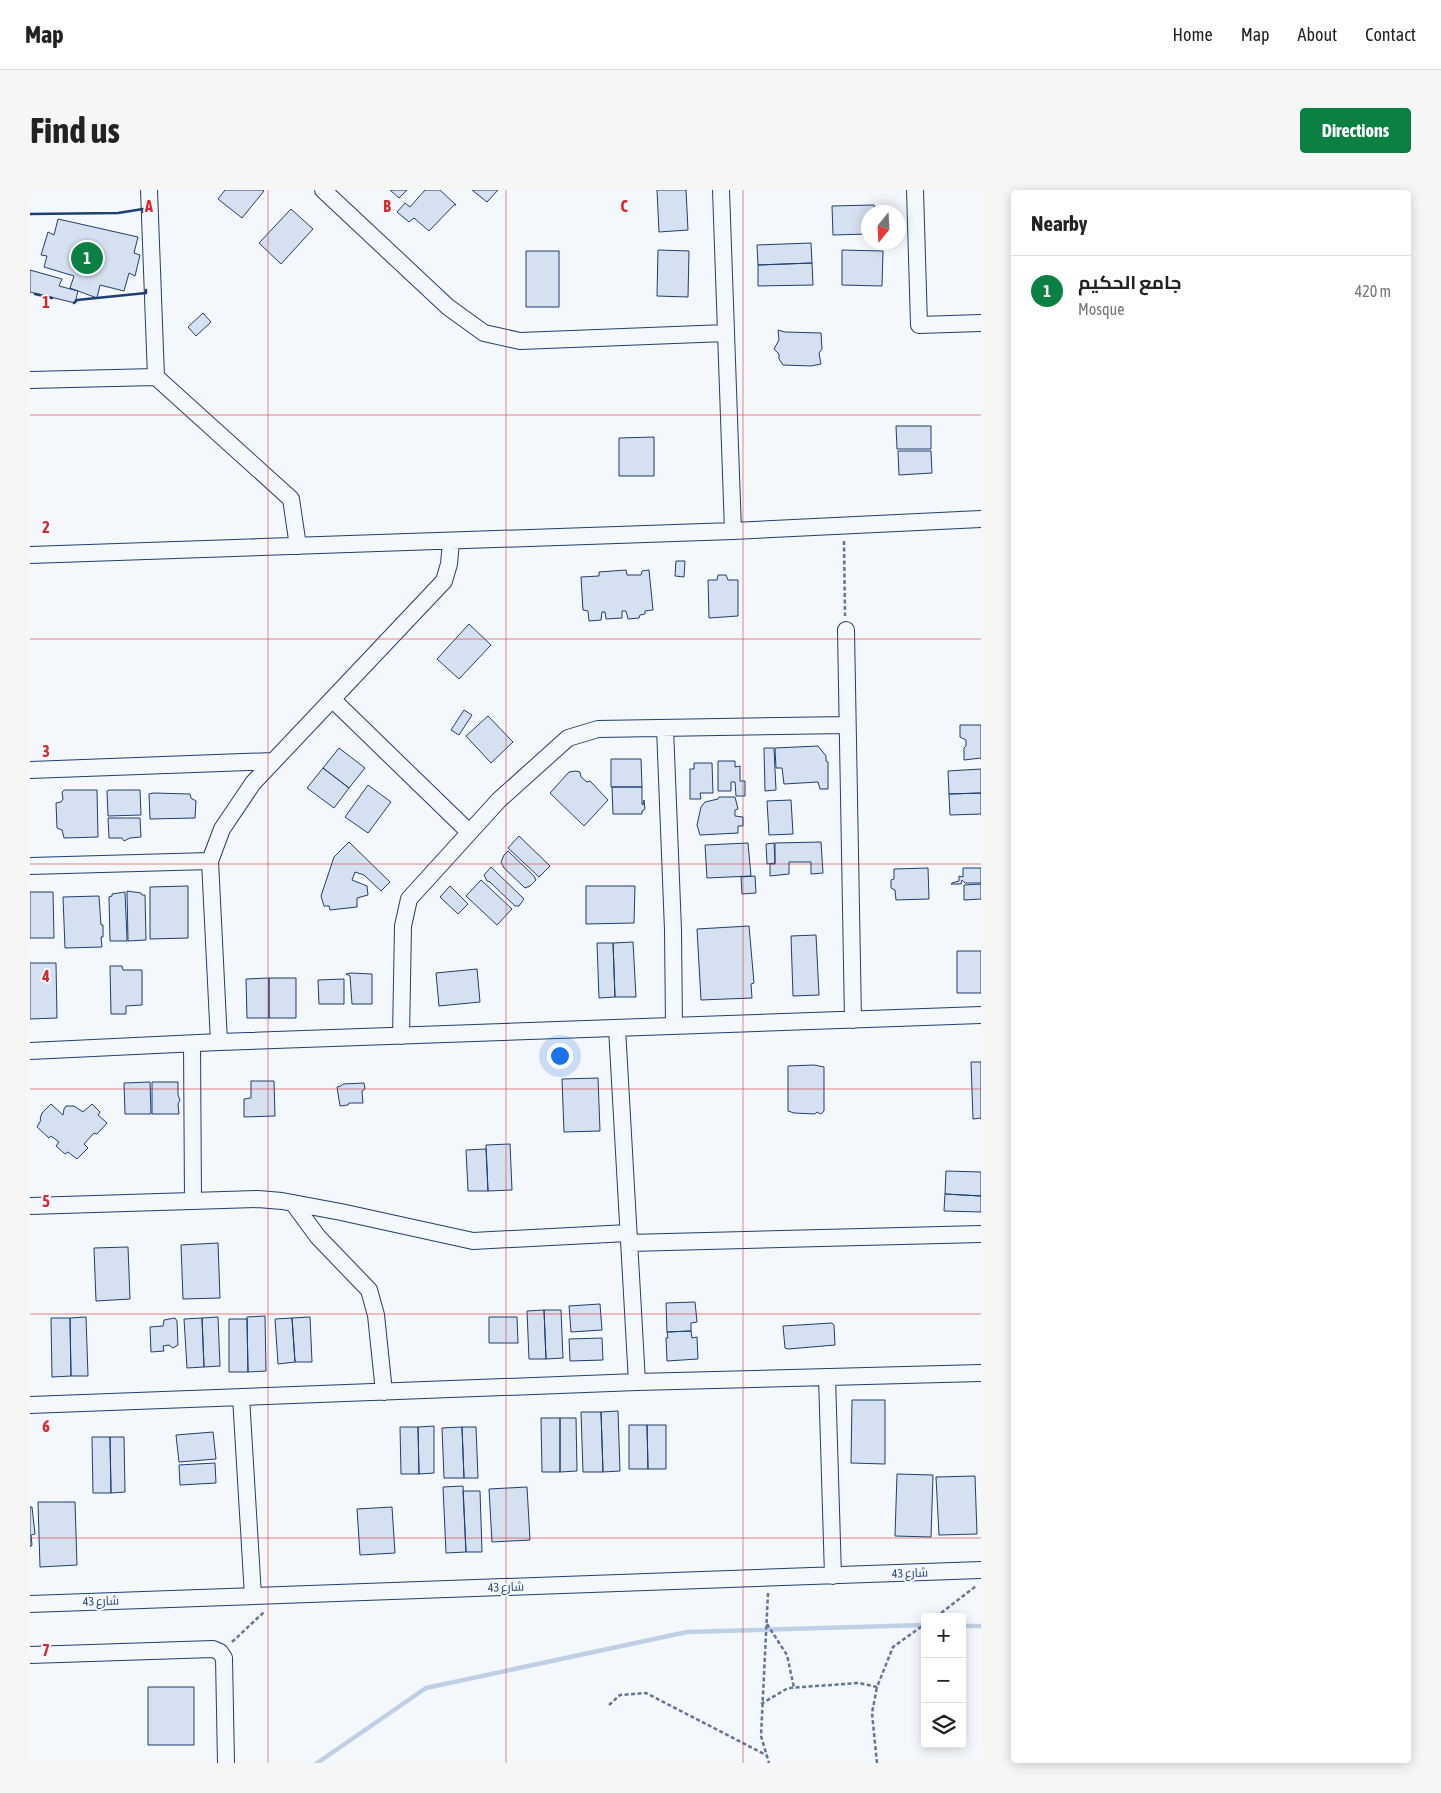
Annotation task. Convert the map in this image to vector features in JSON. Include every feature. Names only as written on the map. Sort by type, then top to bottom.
[{"type":"street","points":[[149,190],[156,377]]},
{"type":"street","points":[[323,190],[448,307],[484,333],[520,341],[726,333]]},
{"type":"street","points":[[721,190],[733,531]]},
{"type":"street","points":[[915,190],[920,326],[981,323]]},
{"type":"street","points":[[30,380],[156,377],[291,499],[298,546]]},
{"type":"street","points":[[30,555],[733,531],[981,519]]},
{"type":"street","points":[[219,1042],[210,861],[222,830],[253,783],[444,581],[449,564],[451,541]]},
{"type":"street","points":[[846,630],[853,1020]]},
{"type":"street","points":[[332,699],[469,832]]},
{"type":"street","points":[[401,1036],[402,926],[409,899],[499,800],[568,738],[598,729],[847,725]]},
{"type":"street","points":[[665,728],[673,930],[674,1026]]},
{"type":"street","points":[[30,770],[274,762]]},
{"type":"street","points":[[30,866],[210,861]]},
{"type":"street","points":[[30,1051],[219,1042],[981,1015]]},
{"type":"street","points":[[617,1028],[637,1382]]},
{"type":"street","points":[[192,1044],[193,1201]]},
{"type":"street","points":[[30,1206],[258,1199],[293,1203],[473,1241],[981,1234]]},
{"type":"street","points":[[293,1203],[318,1237],[369,1290],[376,1315],[384,1392]]},
{"type":"street","points":[[30,1406],[637,1382],[981,1373]]},
{"type":"street","points":[[827,1377],[833,1576]]},
{"type":"street","points":[[240,1397],[254,1596]]},
{"type":"street","name":"شارع 43","points":[[30,1604],[981,1570]]},
{"type":"street","points":[[30,1655],[213,1649],[221,1653],[224,1658],[226,1763]]},
{"type":"path","points":[[844,526],[846,630]]},
{"type":"path","points":[[768,1763],[761,1736],[761,1704],[769,1578]]},
{"type":"path","points":[[941,1613],[981,1582]]},
{"type":"path","points":[[221,1653],[282,1595]]},
{"type":"path","points":[[766,1623],[787,1655],[794,1688]]},
{"type":"path","points":[[877,1763],[872,1713],[877,1687],[893,1647],[921,1627]]},
{"type":"path","points":[[761,1704],[788,1688],[859,1683],[877,1687]]},
{"type":"path","points":[[609,1705],[620,1694],[646,1693],[766,1755]]},
{"type":"building","points":[[225,190],[264,191],[242,218],[218,199]]},
{"type":"building","points":[[390,190],[407,190],[399,198]]},
{"type":"building","points":[[425,190],[440,190],[456,205],[429,231],[414,218],[409,222],[397,212],[405,203],[410,207]]},
{"type":"building","points":[[472,190],[498,190],[487,202]]},
{"type":"building","points":[[657,190],[686,190],[688,230],[659,232]]},
{"type":"building","points":[[861,205],[861,234],[833,235],[832,206]]},
{"type":"building","points":[[291,209],[313,229],[281,264],[259,243]]},
{"type":"building","points":[[58,219],[138,237],[134,253],[140,255],[135,276],[129,273],[124,291],[100,285],[97,298],[70,288],[74,276],[44,267],[47,256],[41,255],[48,232],[54,235]]},
{"type":"building","points":[[811,243],[812,263],[758,265],[757,245]]},
{"type":"building","points":[[658,250],[689,251],[688,297],[657,296]]},
{"type":"building","points":[[842,250],[883,251],[882,286],[842,285]]},
{"type":"building","points":[[526,251],[559,251],[559,307],[526,307]]},
{"type":"building","points":[[812,263],[813,285],[758,286],[758,265]]},
{"type":"building","points":[[30,270],[62,279],[59,286],[78,291],[75,303],[30,292]]},
{"type":"building","points":[[203,313],[211,322],[196,336],[188,327]]},
{"type":"building","points":[[778,330],[785,332],[821,333],[822,349],[819,353],[821,364],[811,366],[783,365],[779,359],[779,354],[774,349],[779,340]]},
{"type":"building","points":[[896,426],[931,426],[931,449],[897,449]]},
{"type":"building","points":[[654,437],[654,476],[619,476],[619,438]]},
{"type":"building","points":[[898,451],[931,451],[932,473],[899,475]]},
{"type":"building","points":[[676,561],[685,561],[684,577],[675,576]]},
{"type":"building","points":[[626,570],[627,575],[641,575],[642,571],[649,570],[653,610],[645,611],[645,614],[640,615],[639,618],[628,619],[626,611],[622,611],[622,618],[606,619],[605,612],[602,612],[601,620],[589,621],[588,611],[583,610],[581,577],[599,576],[599,572]]},
{"type":"building","points":[[718,575],[726,575],[728,580],[738,580],[738,616],[709,618],[708,580],[717,580]]},
{"type":"building","points":[[469,624],[491,645],[459,679],[437,659]]},
{"type":"building","points":[[464,710],[472,715],[459,735],[451,730]]},
{"type":"building","points":[[488,716],[513,742],[491,763],[466,736]]},
{"type":"building","points":[[960,725],[981,725],[981,758],[964,760],[966,740],[960,737]]},
{"type":"building","points":[[818,746],[828,762],[828,789],[820,789],[818,782],[784,784],[782,768],[776,768],[775,748]]},
{"type":"building","points":[[339,748],[365,768],[349,788],[323,768]]},
{"type":"building","points":[[764,748],[774,748],[776,790],[765,791]]},
{"type":"building","points":[[611,759],[641,759],[642,787],[611,787]]},
{"type":"building","points":[[718,761],[735,761],[735,767],[740,766],[740,781],[745,781],[745,796],[736,796],[735,782],[731,782],[731,791],[718,791]]},
{"type":"building","points":[[694,763],[712,763],[713,793],[700,793],[701,799],[690,799],[690,769],[694,769]]},
{"type":"building","points":[[323,768],[349,788],[334,808],[307,788]]},
{"type":"building","points":[[981,769],[981,793],[949,794],[948,771]]},
{"type":"building","points":[[569,772],[580,772],[581,777],[587,782],[590,781],[608,800],[584,826],[550,793]]},
{"type":"building","points":[[368,785],[391,802],[368,833],[345,817]]},
{"type":"building","points":[[612,787],[642,787],[642,804],[644,800],[645,809],[642,811],[642,814],[613,814]]},
{"type":"building","points":[[64,790],[97,790],[98,837],[64,838],[62,830],[57,828],[56,803],[61,802],[63,799],[62,792]]},
{"type":"building","points":[[140,790],[141,815],[108,816],[107,791]]},
{"type":"building","points":[[981,793],[981,814],[950,815],[949,794]]},
{"type":"building","points":[[149,794],[190,794],[191,798],[196,801],[195,818],[150,819]]},
{"type":"building","points":[[719,797],[735,797],[738,809],[735,810],[735,816],[743,817],[743,826],[738,826],[738,833],[700,835],[697,825],[701,807],[705,802],[718,799]]},
{"type":"building","points":[[791,800],[793,834],[769,835],[767,801]]},
{"type":"building","points":[[108,818],[140,818],[141,837],[130,838],[124,841],[122,838],[109,838]]},
{"type":"building","points":[[519,836],[550,866],[539,877],[508,848]]},
{"type":"building","points":[[349,842],[390,882],[381,891],[364,875],[355,872],[352,880],[367,886],[368,895],[357,898],[357,907],[330,910],[329,906],[324,906],[321,896],[334,857]]},
{"type":"building","points":[[821,842],[823,873],[811,874],[811,862],[789,862],[789,874],[770,876],[770,864],[775,864],[775,843]]},
{"type":"building","points":[[748,843],[751,876],[707,878],[705,845]]},
{"type":"building","points":[[774,843],[775,863],[767,864],[766,844]]},
{"type":"building","points":[[508,851],[534,876],[536,880],[530,886],[525,888],[504,868],[501,862]]},
{"type":"building","points":[[491,867],[524,899],[519,906],[515,906],[487,881],[484,875]]},
{"type":"building","points":[[928,868],[929,899],[896,900],[895,890],[891,888],[891,880],[894,879],[894,869]]},
{"type":"building","points":[[963,868],[981,868],[981,883],[965,883],[962,880],[961,884],[951,884],[959,881],[959,876],[963,877]]},
{"type":"building","points":[[755,876],[756,893],[742,894],[741,877]]},
{"type":"building","points":[[481,880],[512,909],[497,925],[466,896]]},
{"type":"building","points":[[981,884],[981,899],[964,900],[964,885]]},
{"type":"building","points":[[188,886],[188,938],[150,939],[150,887]]},
{"type":"building","points":[[450,886],[468,904],[458,914],[440,897]]},
{"type":"building","points":[[586,886],[635,886],[634,923],[586,924]]},
{"type":"building","points":[[127,891],[145,895],[146,940],[128,941]]},
{"type":"building","points":[[30,892],[53,892],[54,938],[30,938]]},
{"type":"building","points":[[125,892],[127,941],[110,941],[109,897],[112,894]]},
{"type":"building","points":[[99,896],[101,925],[103,925],[102,947],[65,948],[63,897]]},
{"type":"building","points":[[749,926],[754,983],[751,984],[752,998],[701,1000],[697,929]]},
{"type":"building","points":[[816,935],[819,995],[793,996],[791,936]]},
{"type":"building","points":[[633,942],[636,997],[615,997],[613,943]]},
{"type":"building","points":[[597,943],[613,943],[615,997],[599,998]]},
{"type":"building","points":[[957,951],[981,951],[981,993],[957,993]]},
{"type":"building","points":[[30,963],[56,963],[57,1018],[30,1019]]},
{"type":"building","points":[[110,966],[122,966],[123,970],[142,970],[142,1005],[126,1006],[126,1014],[111,1014]]},
{"type":"building","points":[[477,969],[480,1002],[439,1006],[436,973]]},
{"type":"building","points":[[346,974],[372,974],[372,1004],[352,1004],[350,976]]},
{"type":"building","points":[[269,978],[296,978],[296,1018],[269,1018]]},
{"type":"building","points":[[269,978],[269,1018],[247,1018],[246,979]]},
{"type":"building","points":[[344,979],[344,1004],[319,1004],[318,980]]},
{"type":"building","points":[[971,1062],[981,1062],[981,1118],[973,1119]]},
{"type":"building","points":[[814,1065],[824,1067],[824,1111],[821,1114],[817,1112],[815,1114],[788,1111],[788,1066]]},
{"type":"building","points":[[598,1078],[600,1131],[564,1132],[562,1079]]},
{"type":"building","points":[[251,1081],[274,1081],[275,1116],[244,1117],[244,1099],[251,1098]]},
{"type":"building","points":[[150,1082],[151,1114],[125,1114],[124,1083]]},
{"type":"building","points":[[152,1082],[178,1082],[179,1114],[152,1114]]},
{"type":"building","points":[[364,1083],[365,1089],[362,1091],[363,1103],[349,1103],[348,1105],[340,1106],[337,1087],[343,1084]]},
{"type":"building","points":[[51,1104],[63,1115],[66,1106],[74,1106],[83,1112],[92,1104],[100,1112],[98,1115],[107,1123],[84,1144],[88,1148],[77,1159],[68,1152],[65,1154],[56,1146],[59,1142],[51,1136],[49,1138],[37,1127],[42,1113]]},
{"type":"building","points":[[510,1144],[512,1190],[488,1191],[486,1145]]},
{"type":"building","points":[[486,1149],[488,1191],[468,1191],[466,1150]]},
{"type":"building","points":[[946,1171],[981,1172],[981,1196],[945,1194]]},
{"type":"building","points":[[945,1194],[981,1196],[981,1212],[944,1211]]},
{"type":"building","points":[[218,1243],[220,1298],[183,1299],[181,1245]]},
{"type":"building","points":[[128,1247],[130,1299],[96,1301],[94,1248]]},
{"type":"building","points":[[695,1302],[697,1322],[691,1323],[691,1331],[667,1332],[666,1303]]},
{"type":"building","points":[[600,1304],[602,1330],[571,1332],[569,1306]]},
{"type":"building","points":[[544,1310],[546,1359],[529,1359],[527,1311]]},
{"type":"building","points":[[544,1310],[561,1310],[563,1358],[546,1359]]},
{"type":"building","points":[[265,1316],[266,1371],[248,1372],[247,1317]]},
{"type":"building","points":[[86,1317],[88,1376],[71,1376],[70,1318]]},
{"type":"building","points":[[218,1317],[220,1366],[204,1367],[202,1318]]},
{"type":"building","points":[[310,1317],[312,1362],[295,1362],[292,1318]]},
{"type":"building","points":[[489,1317],[517,1317],[518,1343],[489,1343]]},
{"type":"building","points":[[51,1318],[70,1318],[71,1376],[52,1377]]},
{"type":"building","points":[[175,1318],[177,1321],[178,1345],[173,1348],[169,1345],[163,1346],[164,1351],[151,1352],[150,1327],[163,1326],[164,1320]]},
{"type":"building","points":[[202,1318],[204,1367],[187,1368],[184,1319]]},
{"type":"building","points":[[292,1318],[295,1362],[278,1364],[275,1319]]},
{"type":"building","points":[[229,1319],[247,1319],[248,1372],[229,1372]]},
{"type":"building","points":[[832,1323],[834,1325],[835,1345],[785,1348],[783,1326]]},
{"type":"building","points":[[691,1331],[692,1338],[697,1337],[698,1359],[667,1361],[667,1332]]},
{"type":"building","points":[[602,1338],[603,1360],[570,1361],[569,1339]]},
{"type":"building","points":[[852,1400],[885,1400],[885,1464],[851,1463]]},
{"type":"building","points":[[618,1411],[620,1471],[603,1472],[601,1412]]},
{"type":"building","points":[[581,1412],[601,1412],[603,1472],[583,1472]]},
{"type":"building","points":[[541,1418],[560,1418],[560,1472],[542,1472]]},
{"type":"building","points":[[560,1418],[576,1418],[577,1471],[560,1472]]},
{"type":"building","points":[[629,1425],[647,1425],[648,1469],[629,1469]]},
{"type":"building","points":[[647,1425],[666,1425],[666,1469],[648,1469]]},
{"type":"building","points":[[434,1426],[434,1473],[419,1474],[418,1427]]},
{"type":"building","points":[[400,1427],[418,1427],[419,1474],[401,1474]]},
{"type":"building","points":[[462,1427],[464,1478],[444,1478],[442,1428]]},
{"type":"building","points":[[462,1427],[476,1427],[478,1478],[464,1478]]},
{"type":"building","points":[[213,1432],[216,1459],[179,1462],[176,1435]]},
{"type":"building","points":[[92,1437],[110,1437],[111,1493],[93,1493]]},
{"type":"building","points":[[110,1437],[124,1437],[125,1492],[111,1493]]},
{"type":"building","points":[[215,1463],[216,1483],[180,1485],[179,1465]]},
{"type":"building","points":[[897,1474],[933,1475],[931,1537],[895,1536]]},
{"type":"building","points":[[975,1476],[977,1534],[939,1535],[936,1477]]},
{"type":"building","points":[[463,1486],[466,1552],[446,1553],[443,1487]]},
{"type":"building","points":[[527,1487],[530,1540],[492,1542],[489,1489]]},
{"type":"building","points":[[463,1491],[480,1491],[482,1552],[466,1552]]},
{"type":"building","points":[[38,1502],[75,1502],[77,1565],[40,1567]]},
{"type":"building","points":[[30,1507],[32,1507],[35,1534],[31,1535],[32,1545],[30,1547]]},
{"type":"building","points":[[392,1507],[395,1553],[360,1555],[357,1509]]},
{"type":"building","points":[[148,1687],[194,1687],[194,1745],[148,1745]]},
{"type":"waterway","points":[[317,1763],[426,1688],[687,1632],[921,1625]]},
{"type":"waterway","points":[[966,1626],[981,1626]]},
{"type":"wall","points":[[30,214],[118,213],[143,209],[143,212]]},
{"type":"wall","points":[[74,303],[77,300],[146,293],[146,290]]},
{"type":"wall","points":[[35,294],[52,298]]},
{"type":"place","name":"جامع الحكيم","points":[[87,258]]}]
